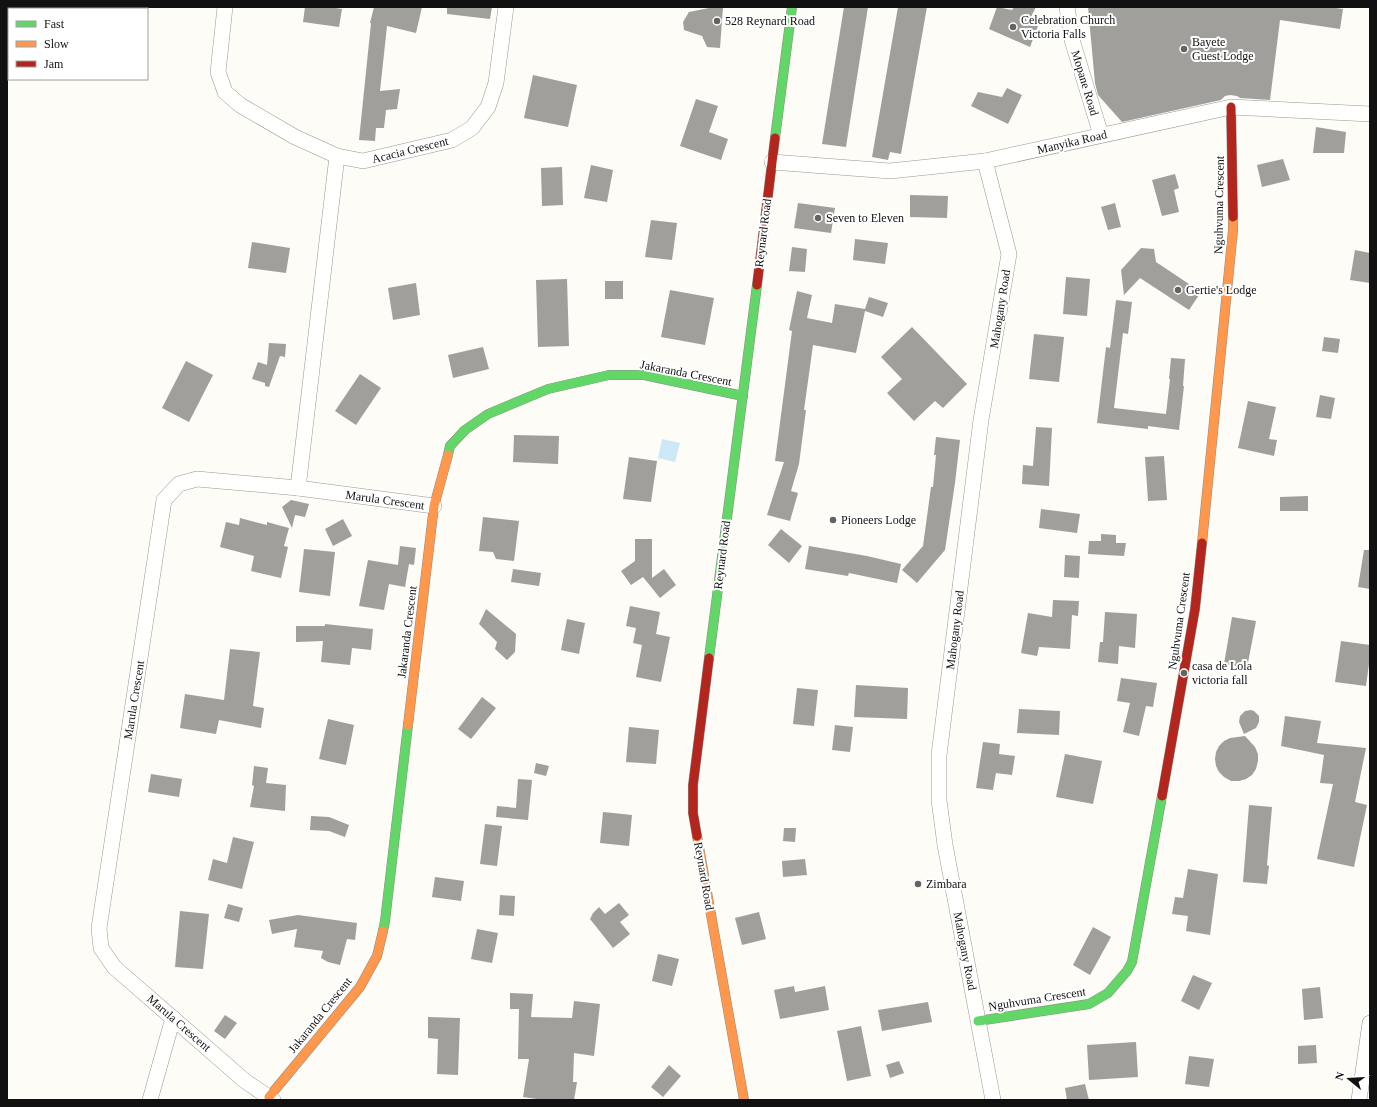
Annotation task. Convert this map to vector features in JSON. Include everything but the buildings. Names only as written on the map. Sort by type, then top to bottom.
[{"type":"street","name":"Acacia Crescent","points":[[224,7],[218,72],[225,92],[240,105],[295,137],[336,156],[363,161],[452,140],[472,128],[488,107],[496,83],[506,7]]},
{"type":"street","name":"Reynard Road","points":[[744,1100],[693,813],[693,785],[792,7]]},
{"type":"street","name":"Mopane Road","points":[[1067,7],[1072,40],[1101,135]]},
{"type":"street","name":"Manyika Road","points":[[772,162],[890,170],[986,161],[1231,107],[1370,114]]},
{"type":"street","name":"Nguhvuma Crescent","points":[[978,1021],[1089,1004],[1108,993],[1127,971],[1132,962],[1195,609],[1233,230],[1231,107]]},
{"type":"street","points":[[298,488],[336,156]]},
{"type":"street","name":"Mahogany Road","points":[[986,161],[1009,254],[981,420],[939,755],[939,800],[945,845],[993,1100]]},
{"type":"street","name":"Jakaranda Crescent","points":[[271,1098],[360,987],[377,956],[385,921],[434,506],[450,446],[460,435],[488,414],[548,389],[610,375],[644,375],[742,396]]},
{"type":"street","name":"Marula Crescent","points":[[271,1098],[245,1081],[114,967],[101,948],[99,928],[164,500],[179,484],[197,479],[298,488],[434,506]]},
{"type":"street","points":[[150,1100],[173,1018]]},
{"type":"street","points":[[1359,1100],[1367,1061],[1370,1023]]},
{"type":"water","points":[[662,439],[680,443],[675,462],[658,458]]},
{"type":"traffic: fast","points":[[775,138],[792,7]]},
{"type":"traffic: fast","points":[[709,658],[757,285]]},
{"type":"traffic: fast","points":[[448,455],[450,446],[465,430],[488,414],[548,389],[609,375],[644,375],[743,396]]},
{"type":"traffic: fast","points":[[383,931],[408,725]]},
{"type":"traffic: fast","points":[[978,1021],[1089,1004],[1108,993],[1127,971],[1132,962],[1162,796]]},
{"type":"traffic: slow","points":[[1202,543],[1233,230],[1233,217]]},
{"type":"traffic: slow","points":[[408,725],[434,506],[448,455]]},
{"type":"traffic: slow","points":[[697,836],[744,1100]]},
{"type":"traffic: slow","points":[[269,1097],[360,987],[377,956],[383,931]]},
{"type":"traffic: jam","points":[[1231,107],[1233,217]]},
{"type":"traffic: jam","points":[[757,285],[775,138]]},
{"type":"traffic: jam","points":[[1162,796],[1195,609],[1202,543]]},
{"type":"traffic: jam","points":[[697,836],[693,813],[693,785],[709,658]]},
{"type":"place","name":"528 Reynard Road","points":[[717,21]]},
{"type":"place","name":"Celebration Church Victoria Falls","points":[[1013,27]]},
{"type":"place","name":"Bayete Guest Lodge","points":[[1184,49]]},
{"type":"place","name":"Seven to Eleven","points":[[818,218]]},
{"type":"place","name":"Gertie's Lodge","points":[[1178,290]]},
{"type":"place","name":"Pioneers Lodge","points":[[833,520]]},
{"type":"place","name":"casa de Lola victoria fall","points":[[1184,673]]},
{"type":"place","name":"Zimbara","points":[[918,884]]}]
